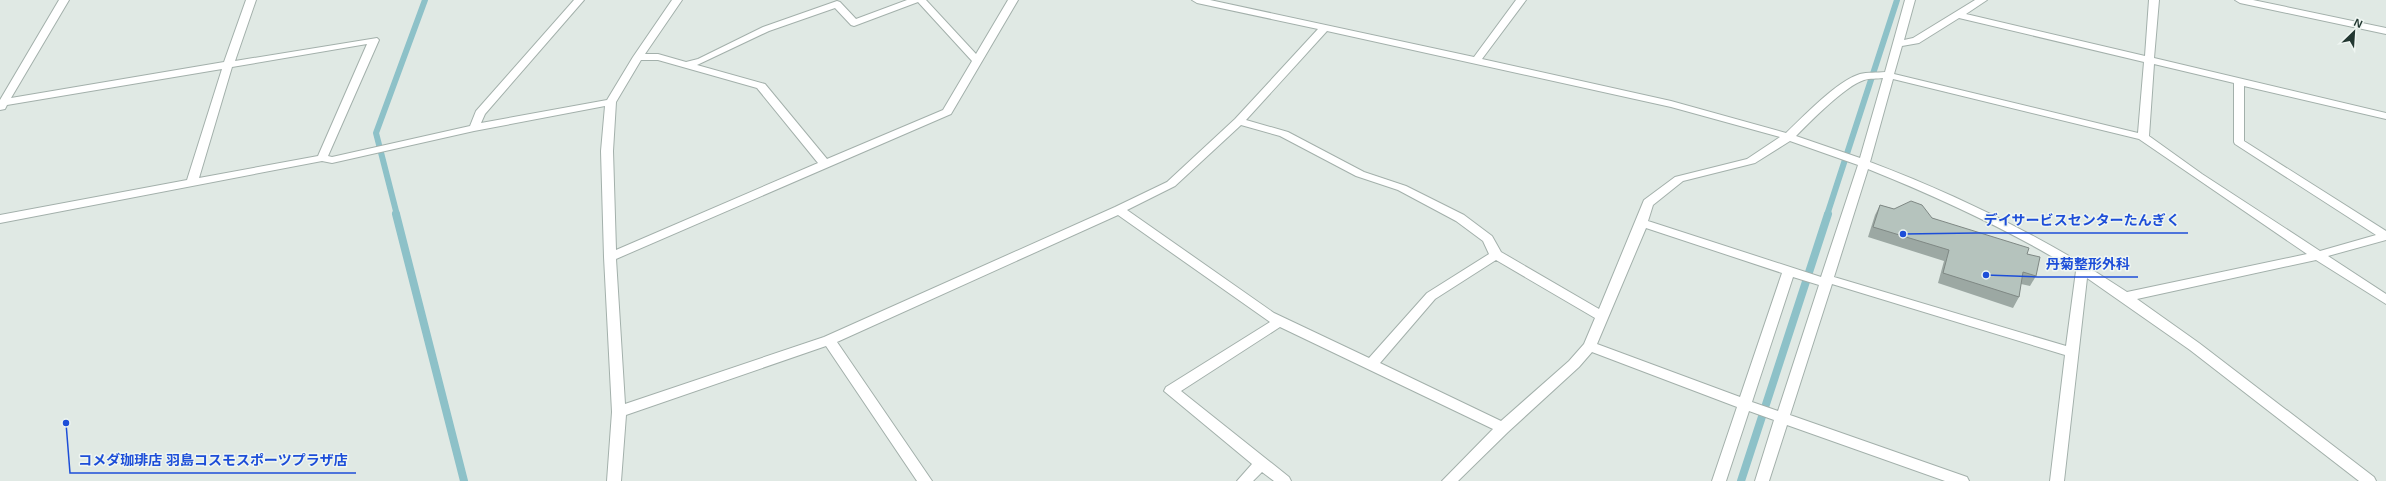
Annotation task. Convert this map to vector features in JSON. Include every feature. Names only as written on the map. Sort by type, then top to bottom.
[{"type":"street","points":[[3,100],[64,0]]},
{"type":"street","points":[[191,184],[228,65],[253,0]]},
{"type":"street","points":[[474,128],[480,113],[579,0]]},
{"type":"street","points":[[614,481],[619,412],[610,257],[607,151],[611,102],[638,57],[677,0]]},
{"type":"street","points":[[684,65],[701,61],[766,29],[837,4],[854,23],[916,0]]},
{"type":"street","points":[[921,0],[977,60]]},
{"type":"street","points":[[610,257],[947,112],[1013,0]]},
{"type":"street","points":[[1197,0],[1646,98],[1728,119],[1788,137],[1864,164],[1935,193],[2011,229],[2082,269],[2125,297],[2369,481]]},
{"type":"street","points":[[1476,61],[1521,0]]},
{"type":"street","points":[[1719,481],[1763,411],[1823,280],[1864,164],[1910,0]]},
{"type":"street","points":[[1897,44],[1916,41],[1982,0]]},
{"type":"street","points":[[2143,136],[2154,0]]},
{"type":"street","points":[[2240,0],[2386,31]]},
{"type":"street","points":[[1958,15],[2386,116]]},
{"type":"street","points":[[619,412],[829,340],[1119,210],[1171,184],[1238,121],[1325,28]]},
{"type":"street","points":[[3,100],[228,65],[374,40],[322,158]]},
{"type":"street","points":[[638,57],[658,58],[761,86],[825,164]]},
{"type":"street","points":[[1449,481],[1503,428],[1574,364],[1590,346],[1642,223],[1648,203],[1679,179],[1751,161],[1788,137],[1823,104],[1862,76],[1888,75],[2143,136],[2198,176],[2386,300]]},
{"type":"street","points":[[2239,82],[2239,142],[2386,236]]},
{"type":"street","points":[[0,219],[322,158],[332,160],[474,128],[611,102]]},
{"type":"street","points":[[1238,121],[1284,134],[1360,174],[1402,188],[1460,218],[1488,239],[1496,255],[1603,317]]},
{"type":"street","points":[[1119,210],[1269,316],[1503,428]]},
{"type":"street","points":[[1642,223],[1795,273],[2072,352]]},
{"type":"street","points":[[2125,297],[2319,255],[2386,236]]},
{"type":"street","points":[[1372,364],[1431,296],[1496,255]]},
{"type":"street","points":[[2058,481],[2082,269]]},
{"type":"street","points":[[1762,481],[1763,411],[1795,273]]},
{"type":"street","points":[[1280,321],[1170,391],[1284,481]]},
{"type":"street","points":[[829,340],[925,481]]},
{"type":"street","points":[[1590,346],[1763,411],[1962,481]]},
{"type":"street","points":[[1244,481],[1262,463]]},
{"type":"building","points":[[1911,201],[1922,205],[1932,218],[2029,248],[2027,254],[2040,257],[2036,276],[2023,272],[2019,297],[1943,273],[1949,250],[1873,227],[1880,205],[1894,209]]},
{"type":"waterway","points":[[397,215],[376,133],[425,0]]},
{"type":"waterway","points":[[1827,215],[1897,0]]},
{"type":"waterway","points":[[396,214],[464,481]]},
{"type":"waterway","points":[[1741,481],[1828,214]]},
{"type":"place","name":"デイサービスセンターたんぎく","points":[[1903,234]]},
{"type":"place","name":"丹菊整形外科","points":[[1986,275]]},
{"type":"place","name":"コメダ珈琲店 羽島コスモスポーツプラザ店","points":[[66,423]]}]
